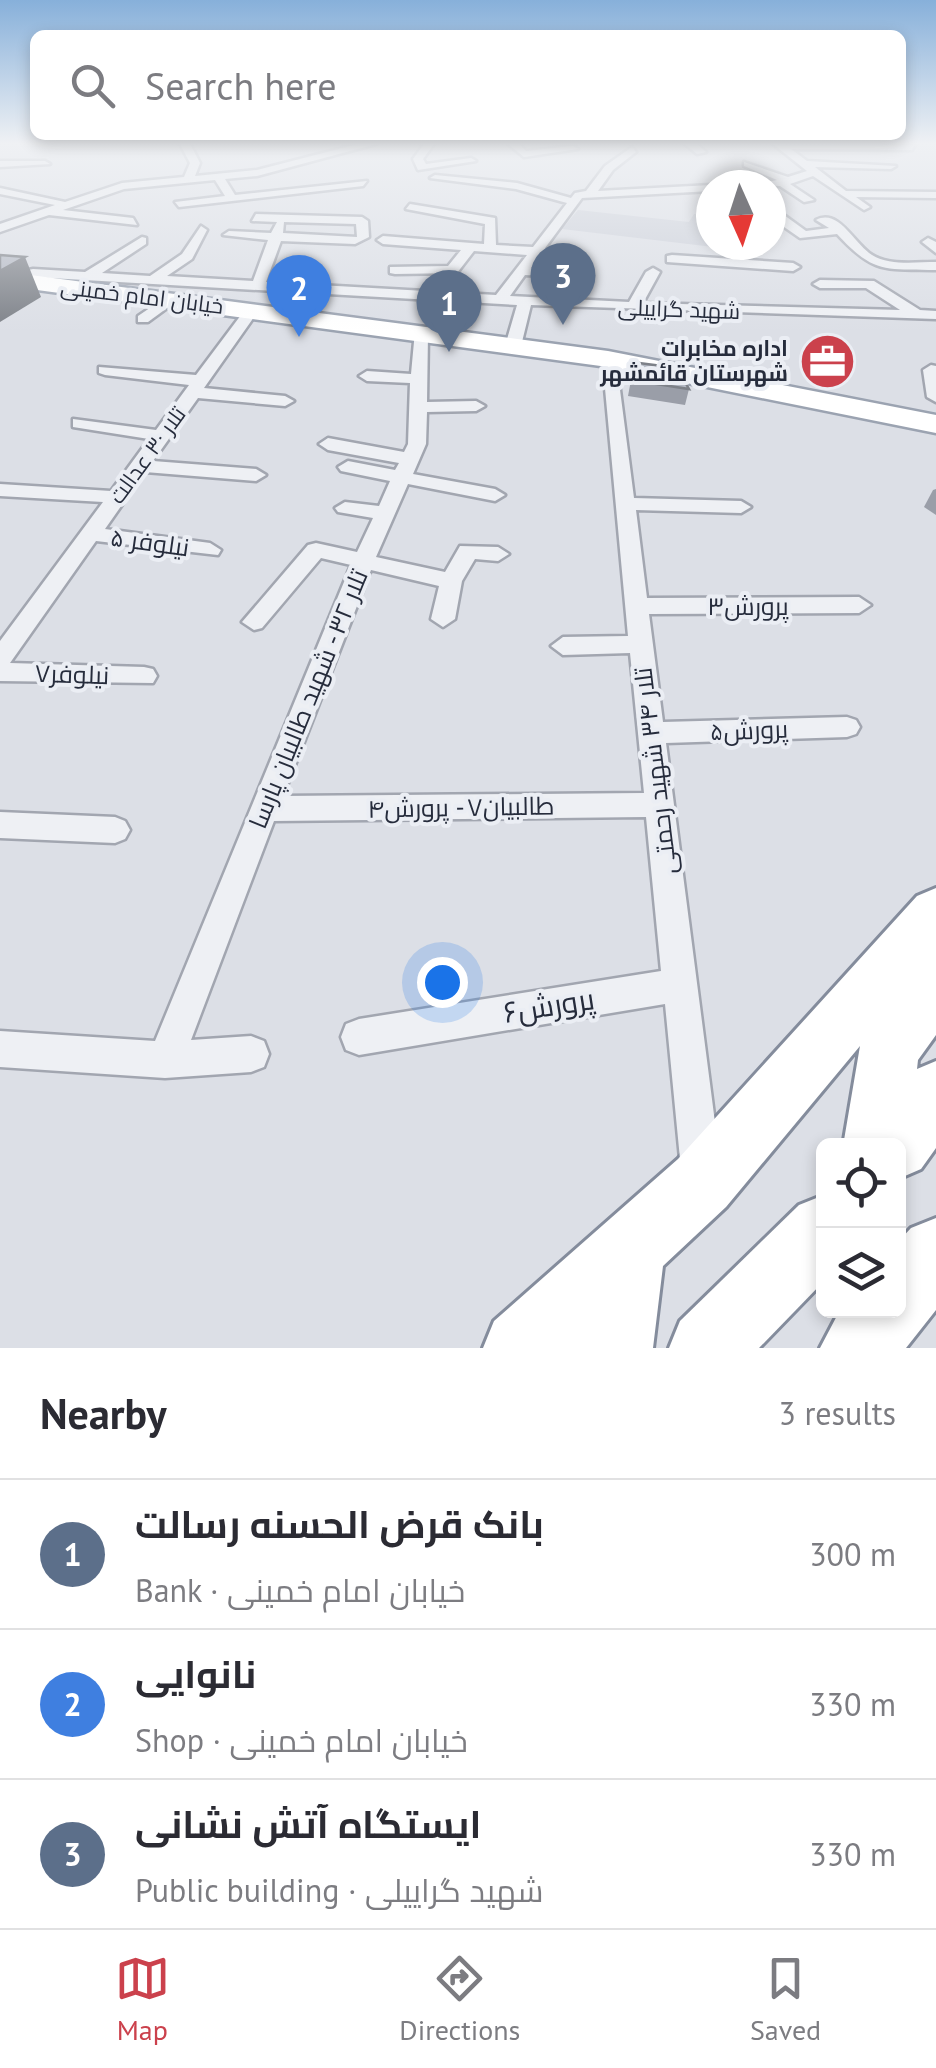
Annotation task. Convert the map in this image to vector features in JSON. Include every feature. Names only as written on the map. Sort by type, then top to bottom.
[{"type":"highway","points":[[521,1348],[702,1183],[936,914]]},
{"type":"highway","points":[[877,1138],[889,1050],[936,985]]},
{"type":"highway","points":[[904,1138],[936,1092]]},
{"type":"highway","points":[[707,1348],[816,1238]]},
{"type":"highway","points":[[615,1348],[630,1249]]},
{"type":"highway","points":[[906,1289],[936,1253]]},
{"type":"highway","points":[[858,1348],[882,1318]]},
{"type":"main road","name":"خیابان امام خمینی","points":[[2,279],[143,288],[170,300],[256,298],[420,334],[608,359],[936,424]]},
{"type":"main road","name":"خیابان امام خمینی","points":[[876,412],[936,447]]},
{"type":"street","points":[[0,228],[55,207]]},
{"type":"street","points":[[498,301],[573,207]]},
{"type":"street","points":[[410,208],[491,221],[490,246]]},
{"type":"street","points":[[41,211],[132,222]]},
{"type":"street","points":[[229,235],[359,239],[362,222],[256,218]]},
{"type":"street","name":"تلار ۳۰ عدالت","points":[[0,658],[162,436],[256,298],[283,218]]},
{"type":"street","points":[[822,220],[848,236],[862,255],[876,263],[930,266]]},
{"type":"street","points":[[786,222],[804,235],[848,236]]},
{"type":"street","points":[[143,288],[188,256],[201,230]]},
{"type":"street","points":[[786,244],[848,236]]},
{"type":"street","points":[[88,276],[142,240]]},
{"type":"street","points":[[384,240],[568,254]]},
{"type":"street","points":[[396,270],[452,270],[472,245]]},
{"type":"street","points":[[910,255],[930,266]]},
{"type":"street","points":[[672,259],[793,267]]},
{"type":"street","points":[[716,264],[724,280]]},
{"type":"street","points":[[522,271],[574,275]]},
{"type":"street","points":[[634,308],[653,272]]},
{"type":"street","name":"شهید گراییلی","points":[[2,279],[33,273],[88,276],[143,288],[256,298],[354,292],[634,308],[936,315]]},
{"type":"street","points":[[354,292],[366,273]]},
{"type":"street","points":[[820,284],[870,284],[918,315]]},
{"type":"street","points":[[732,296],[740,312]]},
{"type":"street","points":[[143,320],[170,300]]},
{"type":"street","points":[[513,346],[525,302]]},
{"type":"street","name":"تلار ۳۲ - شهید طالبیان پارسا","points":[[165,1060],[364,560],[417,444],[420,334]]},
{"type":"street","name":"تلار ۳۴ شهید رحمتی","points":[[608,359],[702,1183]]},
{"type":"street","points":[[105,370],[286,401]]},
{"type":"street","points":[[931,370],[936,398]]},
{"type":"street","points":[[366,376],[419,380]]},
{"type":"street","points":[[418,407],[476,406]]},
{"type":"street","points":[[79,423],[162,436]]},
{"type":"street","points":[[328,444],[494,495]]},
{"type":"street","points":[[139,466],[256,475]]},
{"type":"street","points":[[348,467],[406,468]]},
{"type":"street","points":[[0,490],[118,496]]},
{"type":"street","points":[[624,504],[741,506]]},
{"type":"street","points":[[345,508],[386,513]]},
{"type":"street","name":"نیلوفر ۵","points":[[90,534],[210,550]]},
{"type":"street","points":[[254,622],[316,550],[451,581]]},
{"type":"street","points":[[444,618],[451,581],[468,551],[498,554]]},
{"type":"street","name":"پرورش۳","points":[[636,606],[859,605]]},
{"type":"street","points":[[563,646],[640,644]]},
{"type":"street","name":"نیلوفر۷","points":[[0,672],[144,676]]},
{"type":"street","name":"پرورش۵","points":[[650,733],[847,726]]},
{"type":"street","name":"طالبیان۷ - پرورش۴","points":[[264,809],[659,805]]},
{"type":"street","points":[[0,825],[115,830]]},
{"type":"street","name":"پرورش۶","points":[[359,1037],[680,985]]},
{"type":"street","points":[[0,1049],[165,1060],[251,1054]]},
{"type":"shaded area","points":[[578,210],[689,222],[696,214],[696,245],[562,229]]},
{"type":"building","points":[[0,255],[25,257],[0,271]]},
{"type":"building","points":[[639,363],[677,368],[689,389],[631,380]]},
{"type":"place","name":"ایستگاه آتش نشانی","points":[[563,325]]},
{"type":"place","name":"نانوایی","points":[[299,337]]},
{"type":"place","name":"بانک قرض الحسنه رسالت","points":[[449,352]]},
{"type":"place","name":"اداره مخابرات شهرستان قائمشهر","points":[[827,361]]}]
